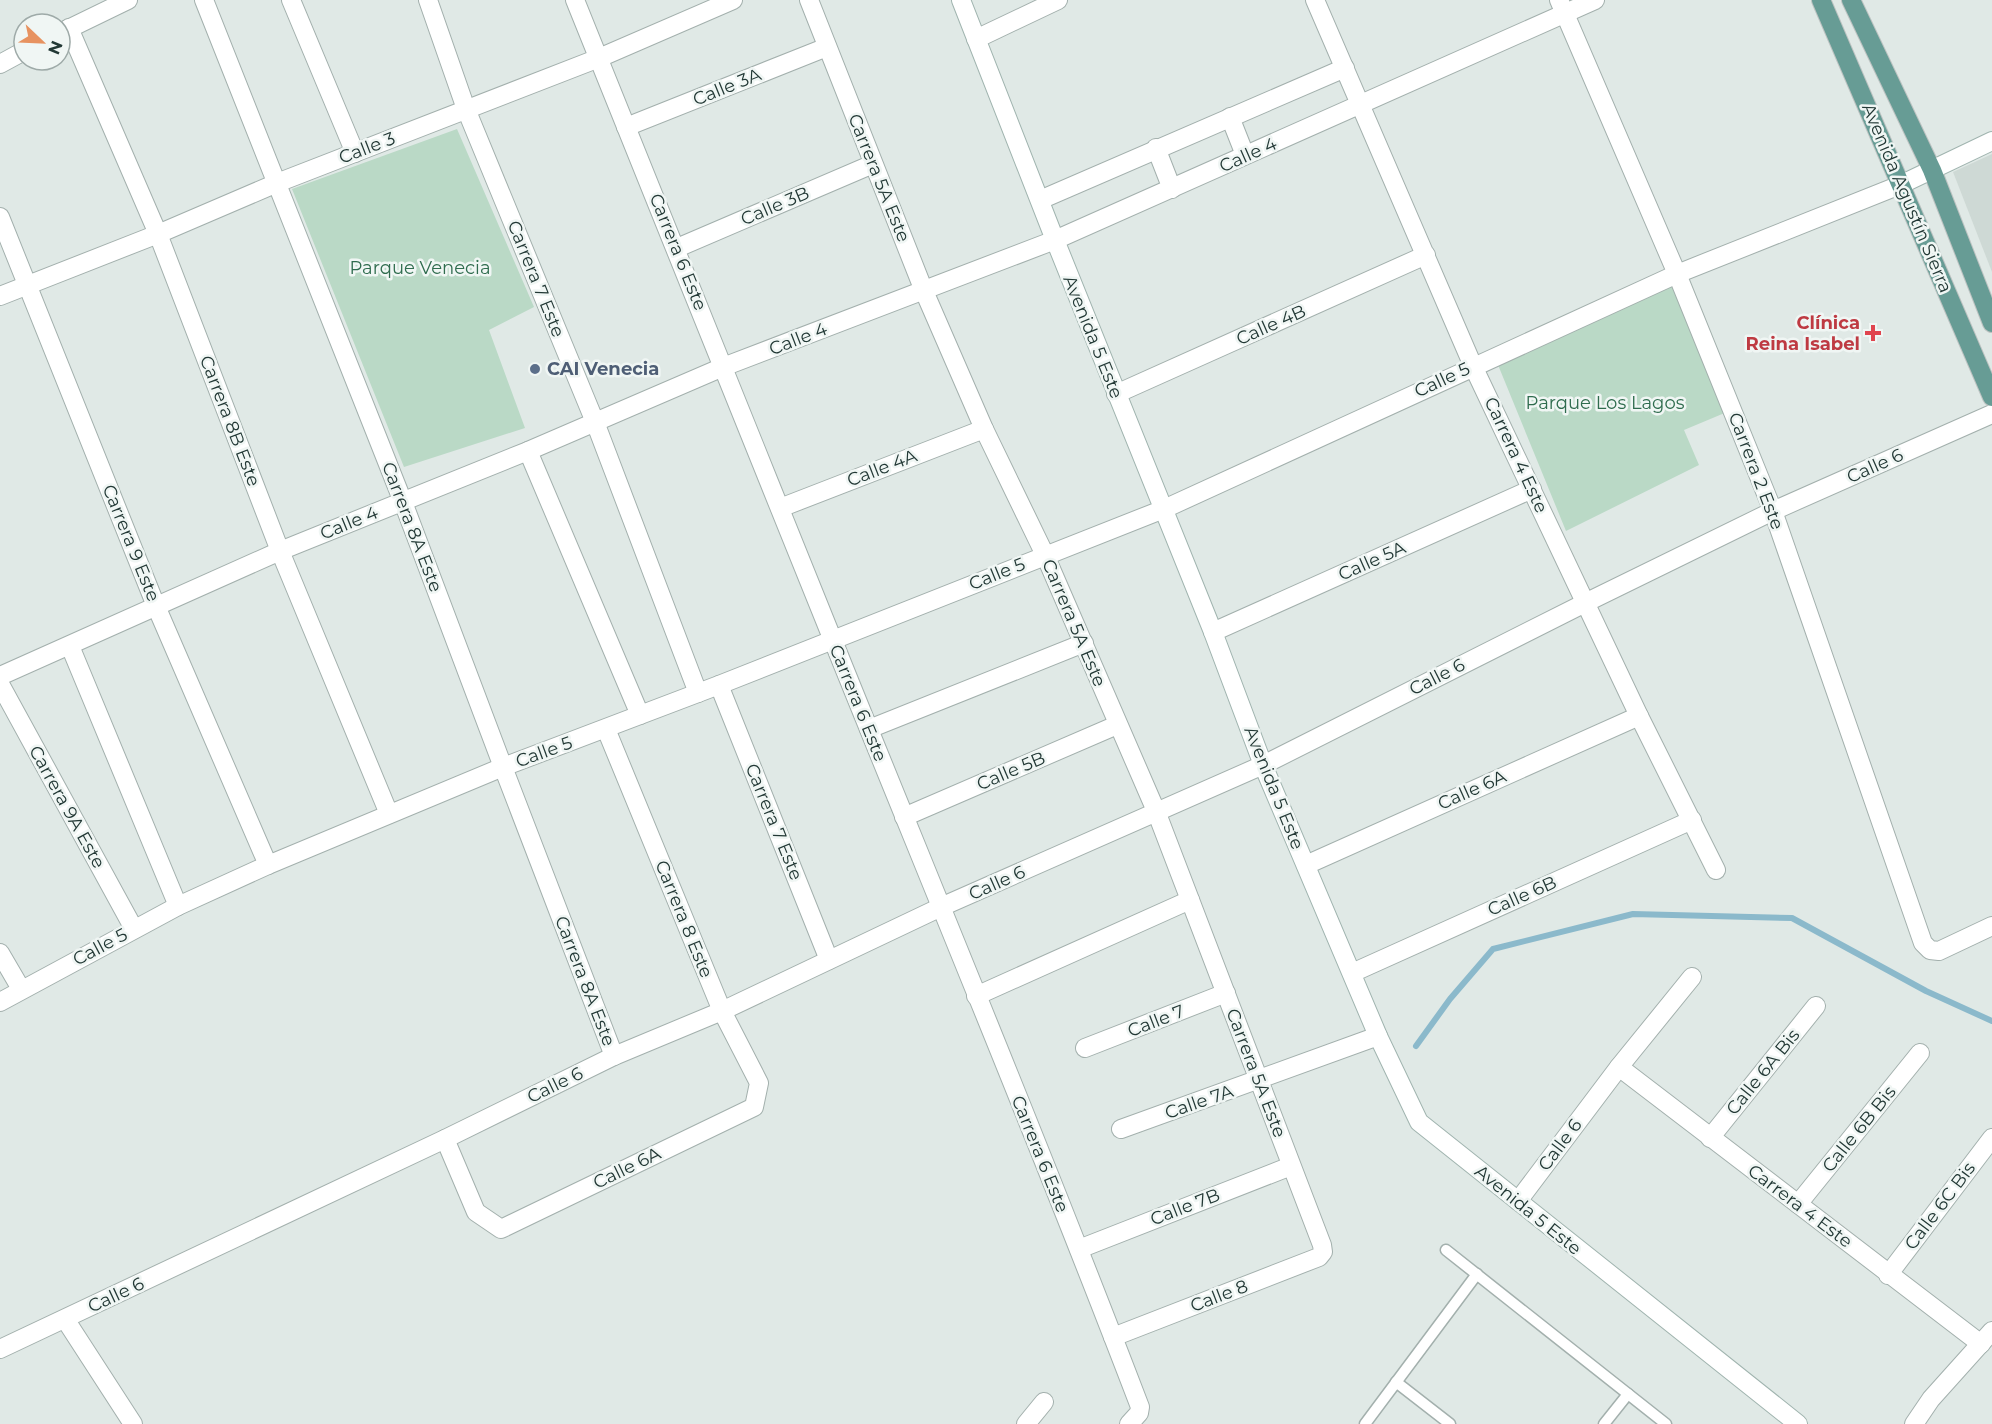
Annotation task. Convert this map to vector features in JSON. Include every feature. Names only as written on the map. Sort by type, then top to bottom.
[{"type":"main road","name":"Avenida Agustín Sierra","points":[[1821,0],[1887,148],[1900,185],[1992,397]]},
{"type":"main road","name":"Avenida Agustín Sierra","points":[[1851,0],[1932,170],[1992,323]]},
{"type":"street","points":[[72,26],[128,0]]},
{"type":"street","name":"Carrera 8A Este","points":[[204,0],[403,502],[502,767],[614,1056]]},
{"type":"street","points":[[291,0],[355,153]]},
{"type":"street","name":"Carrera 7 Este","points":[[428,0],[466,109],[595,422],[698,693]]},
{"type":"street","name":"Carrera 6 Este","points":[[575,0],[677,248],[1113,1336],[1140,1407],[1139,1413],[1129,1424]]},
{"type":"street","name":"Calle 3","points":[[0,296],[158,234],[277,183],[599,58],[733,0]]},
{"type":"street","name":"Carrera 5A Este","points":[[809,0],[924,291],[984,429],[1045,555],[1156,811],[1323,1252]]},
{"type":"street","name":"Avenida 5 Este","points":[[961,0],[1054,240],[1213,632],[1263,765],[1378,1036],[1419,1122],[1798,1424]]},
{"type":"street","points":[[976,39],[1058,0]]},
{"type":"street","name":"Calle 4","points":[[0,676],[280,551],[528,451],[723,367],[1054,240],[1361,105],[1562,7],[1595,0]]},
{"type":"street","name":"Carrera 4 Este","points":[[1317,1],[1473,366],[1639,716],[1716,870]]},
{"type":"street","name":"Carrera 2 Este","points":[[1562,7],[1677,273],[1773,511],[1923,943],[1930,950],[1939,951],[1992,926]]},
{"type":"street","name":"Carrera 8B Este","points":[[72,47],[158,234],[280,551],[389,814]]},
{"type":"street","name":"Calle 3A","points":[[626,127],[827,47]]},
{"type":"street","points":[[1040,200],[1345,68]]},
{"type":"street","points":[[1230,117],[1245,155]]},
{"type":"street","name":"Calle 5","points":[[0,1002],[178,906],[268,865],[502,767],[719,685],[1164,509],[1677,273],[1900,185],[1992,141]]},
{"type":"street","points":[[1156,148],[1172,189]]},
{"type":"street","name":"Calle 3B","points":[[677,248],[873,164]]},
{"type":"street","name":"Carrera 9 Este","points":[[0,217],[156,606],[268,865]]},
{"type":"street","name":"Calle 4B","points":[[1116,394],[1425,255]]},
{"type":"street","name":"Calle 6","points":[[0,1349],[445,1139],[614,1056],[722,1011],[941,908],[1263,765],[1773,511],[1992,414]]},
{"type":"street","name":"Calle 4A","points":[[780,508],[984,429]]},
{"type":"street","points":[[528,451],[640,715]]},
{"type":"street","name":"Calle 5A","points":[[1213,632],[1532,489]]},
{"type":"street","points":[[869,729],[1084,643]]},
{"type":"street","points":[[70,646],[178,906]]},
{"type":"street","name":"Carrera 9A Este","points":[[0,684],[134,929]]},
{"type":"street","name":"Carrera 7 Este","points":[[719,685],[829,960]]},
{"type":"street","name":"Calle 6A","points":[[1306,865],[1639,716]]},
{"type":"street","name":"Calle 5B","points":[[904,817],[1118,725]]},
{"type":"street","name":"Carrera 8 Este","points":[[606,729],[722,1011],[759,1083],[754,1107]]},
{"type":"street","name":"Calle 6B","points":[[1352,973],[1692,820]]},
{"type":"street","points":[[976,996],[1190,900]]},
{"type":"street","points":[[0,953],[21,989]]},
{"type":"street","name":"Calle 6","points":[[1518,1201],[1619,1067],[1692,977]]},
{"type":"street","name":"Calle 7","points":[[1085,1048],[1226,993]]},
{"type":"street","name":"Calle 6A Bis","points":[[1710,1138],[1816,1006]]},
{"type":"street","name":"Calle 7A","points":[[1121,1129],[1259,1081],[1378,1036]]},
{"type":"street","name":"Calle 6B Bis","points":[[1798,1204],[1920,1053]]},
{"type":"street","name":"Carrera 4 Este","points":[[1619,1067],[1888,1275],[1986,1338]]},
{"type":"street","name":"Calle 6A","points":[[445,1139],[476,1212],[501,1229],[754,1107]]},
{"type":"street","name":"Calle 6C Bis","points":[[1888,1275],[1992,1138]]},
{"type":"street","name":"Calle 7B","points":[[1079,1249],[1291,1166]]},
{"type":"street","name":"Calle 8","points":[[1113,1336],[1319,1257],[1323,1252]]},
{"type":"street","points":[[66,1319],[133,1424]]},
{"type":"street","points":[[1914,1424],[1931,1399],[1986,1338]]},
{"type":"street","points":[[1026,1424],[1044,1402]]},
{"type":"lane","points":[[1446,1250],[1666,1424]]},
{"type":"lane","points":[[1365,1424],[1477,1274]]},
{"type":"lane","points":[[1396,1382],[1450,1424]]},
{"type":"lane","points":[[1604,1424],[1628,1394]]},
{"type":"shaded area","points":[[1992,154],[1992,272],[1953,172]]},
{"type":"green space","name":"Parque Venecia","points":[[457,129],[534,307],[489,330],[525,428],[404,467],[292,189]]},
{"type":"green space","name":"Parque Los Lagos","points":[[1674,280],[1727,412],[1684,430],[1699,465],[1566,531],[1496,360]]},
{"type":"waterway","points":[[1416,1046],[1450,999],[1493,949],[1633,914],[1792,918],[1926,991],[1992,1021]]},
{"type":"place","name":"Clínica Reina Isabel","points":[[1873,333]]},
{"type":"place","name":"CAI Venecia","points":[[535,369]]}]
